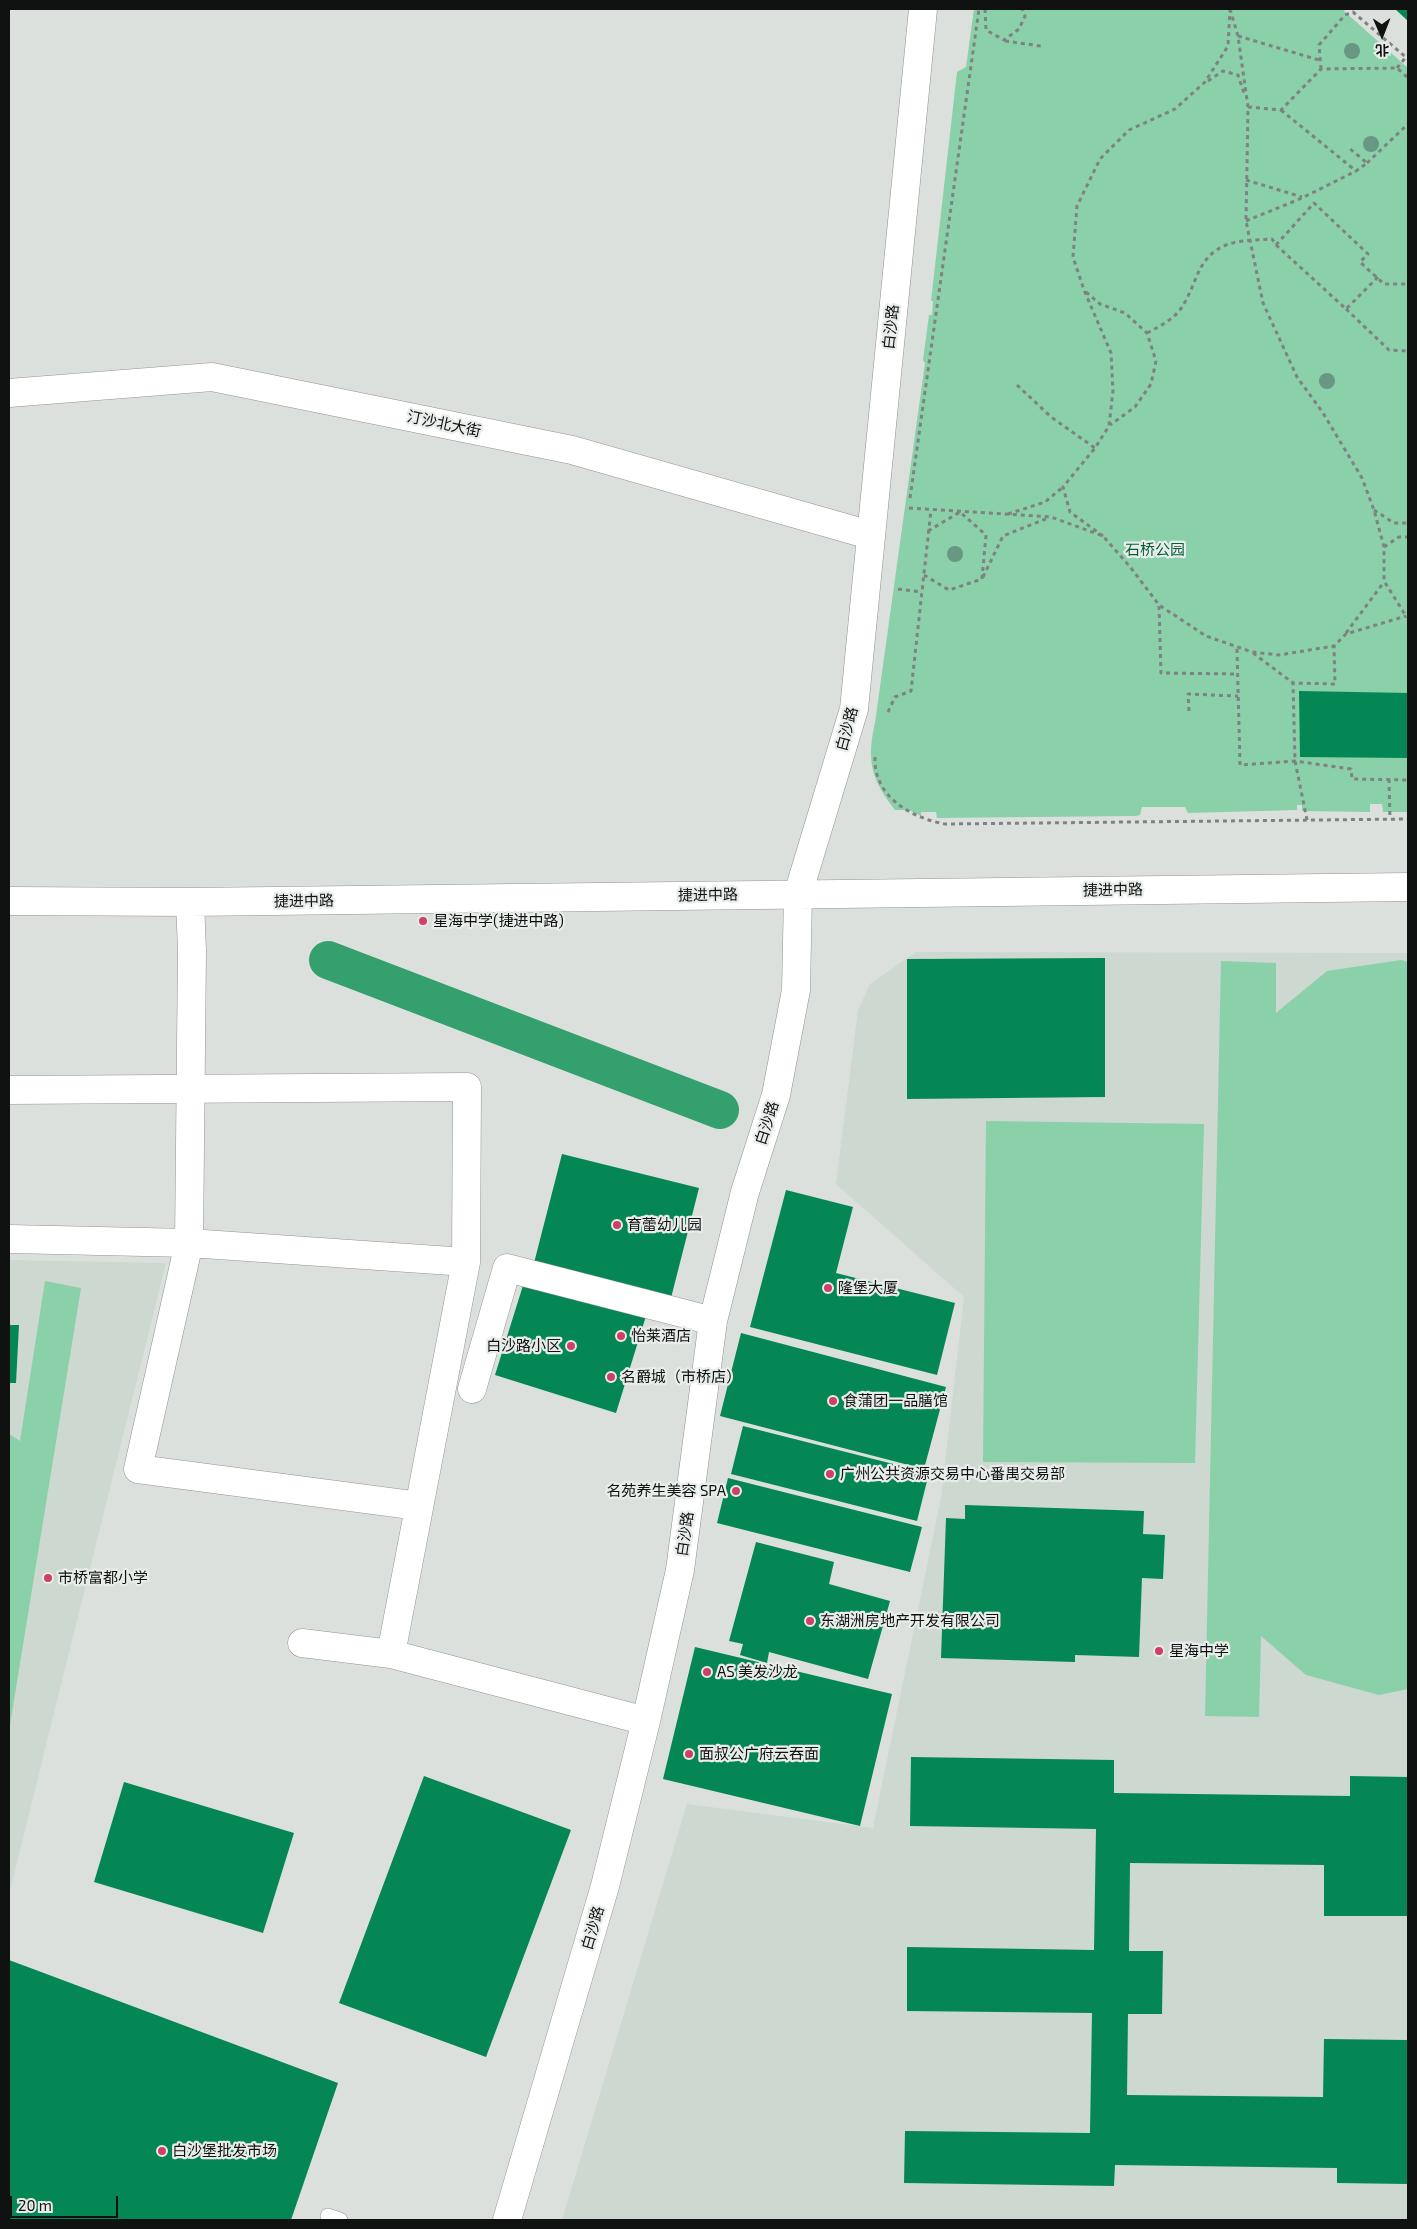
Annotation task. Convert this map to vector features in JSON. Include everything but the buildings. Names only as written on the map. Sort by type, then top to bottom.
[{"type":"street","name":"白沙路","points":[[507,2220],[606,1886],[646,1721],[680,1570],[713,1321],[745,1192],[778,1085],[796,990],[798,894],[854,709],[923,9]]},
{"type":"street","name":"汀沙北大街","points":[[9,393],[212,377],[572,450],[870,535]]},
{"type":"street","name":"捷进中路","points":[[9,901],[190,902],[1408,887]]},
{"type":"street","points":[[190,902],[192,950],[189,1243],[138,1469],[418,1506]]},
{"type":"street","points":[[9,1090],[467,1088],[466,1262],[391,1654]]},
{"type":"street","points":[[9,1239],[189,1243],[466,1262]]},
{"type":"street","points":[[472,1389],[507,1268],[713,1321]]},
{"type":"street","points":[[302,1643],[391,1654],[646,1721]]},
{"type":"path","points":[[908,517],[979,9]]},
{"type":"path","points":[[985,9],[986,30],[1004,40],[1041,46]]},
{"type":"path","points":[[1004,40],[1019,29],[1024,16],[1022,9]]},
{"type":"path","points":[[1230,9],[1238,36],[1248,107],[1246,221],[1263,303],[1297,378],[1323,413],[1362,478],[1374,510],[1384,547],[1384,581],[1407,616],[1346,634]]},
{"type":"path","points":[[1205,82],[1228,46],[1230,9]]},
{"type":"path","points":[[1321,69],[1319,44],[1345,15],[1353,12],[1407,58],[1397,68]]},
{"type":"path","points":[[1238,36],[1319,60]]},
{"type":"path","points":[[1281,110],[1321,69],[1397,68],[1408,78]]},
{"type":"path","points":[[1109,426],[1114,391],[1111,353],[1084,290],[1073,257],[1077,206],[1100,159],[1129,130],[1175,109],[1205,82],[1223,71],[1238,75],[1248,107]]},
{"type":"path","points":[[1248,107],[1281,110],[1356,171]]},
{"type":"path","points":[[1246,221],[1302,198],[1356,171],[1408,124]]},
{"type":"path","points":[[1349,148],[1367,163]]},
{"type":"path","points":[[1246,180],[1302,198]]},
{"type":"path","points":[[1276,245],[1314,203],[1368,254],[1360,262],[1384,284],[1408,284]]},
{"type":"path","points":[[1147,334],[1170,321],[1185,303],[1194,278],[1208,256],[1227,245],[1272,239],[1276,245],[1389,350],[1408,351]]},
{"type":"path","points":[[1346,309],[1378,277]]},
{"type":"path","points":[[1006,514],[1045,502],[1063,487],[1109,426],[1135,406],[1152,384],[1156,361],[1147,334],[1125,313],[1100,304],[1084,290]]},
{"type":"path","points":[[1017,385],[1051,417],[1094,448]]},
{"type":"path","points":[[1063,487],[1070,512],[1103,536],[1132,568],[1159,605],[1206,636],[1237,648],[1279,655],[1334,646],[1346,634],[1384,581]]},
{"type":"path","points":[[909,508],[1051,517],[1103,536]]},
{"type":"path","points":[[884,719],[895,697],[911,691],[931,510]]},
{"type":"path","points":[[1374,510],[1394,523],[1408,523]]},
{"type":"path","points":[[928,531],[960,512]]},
{"type":"path","points":[[960,512],[986,534],[982,579]]},
{"type":"path","points":[[924,575],[949,590],[982,579],[1003,536],[1051,517]]},
{"type":"path","points":[[1384,547],[1398,537],[1408,537]]},
{"type":"path","points":[[896,599],[899,580]]},
{"type":"path","points":[[897,589],[922,592]]},
{"type":"path","points":[[1159,605],[1161,673],[1238,674]]},
{"type":"path","points":[[1252,652],[1293,683],[1335,684],[1334,646]]},
{"type":"path","points":[[1237,648],[1240,765],[1295,761],[1351,769],[1352,779],[1408,780]]},
{"type":"path","points":[[1293,683],[1295,761],[1307,820]]},
{"type":"path","points":[[1189,711],[1188,694],[1238,696]]},
{"type":"path","points":[[876,754],[875,764],[884,791],[905,811],[931,822],[945,824],[1408,819]]},
{"type":"path","points":[[1390,780],[1390,819]]},
{"type":"shaded area","name":"星海中学","points":[[916,952],[1408,953],[1408,2220],[562,2220],[687,1804],[873,1828],[941,1498],[964,1297],[836,1184],[858,1010],[870,984]]},
{"type":"shaded area","name":"市桥富都小学","points":[[9,1260],[166,1263],[9,1894]]},
{"type":"green space","name":"石桥公园","points":[[974,9],[1346,9],[1344,11],[1408,68],[1408,812],[1383,812],[1382,804],[1370,804],[1370,812],[1302,811],[1302,805],[1297,805],[1297,810],[1188,813],[1185,807],[1142,807],[1140,815],[1136,816],[937,818],[936,812],[921,812],[921,816],[909,810],[895,810],[876,780],[871,760],[872,737],[925,363],[923,360],[929,315],[932,315],[933,301],[931,301],[957,72],[966,67]]},
{"type":"green space","points":[[1401,960],[1408,962],[1408,1689],[1379,1695],[1306,1675],[1261,1636],[1259,1717],[1205,1716],[1221,961],[1276,963],[1276,1013],[1327,971]]},
{"type":"green space","points":[[986,1121],[1204,1124],[1195,1463],[983,1462]]},
{"type":"green space","points":[[45,1281],[81,1288],[9,1731],[9,1434],[20,1441]]},
{"type":"waterway","points":[[328,960],[720,1110]]},
{"type":"place","name":"星海中学(捷进中路)","points":[[423,921]]},
{"type":"place","name":"育蕾幼儿园","points":[[617,1225]]},
{"type":"place","name":"隆堡大厦","points":[[828,1288]]},
{"type":"place","name":"怡莱酒店","points":[[621,1336]]},
{"type":"place","name":"白沙路小区","points":[[571,1346]]},
{"type":"place","name":"名爵城（市桥店）","points":[[611,1377]]},
{"type":"place","name":"食蒲团一品膳馆","points":[[833,1401]]},
{"type":"place","name":"广州公共资源交易中心番禺交易部","points":[[830,1474]]},
{"type":"place","name":"名苑养生美容 SPA","points":[[736,1491]]},
{"type":"place","name":"市桥富都小学","points":[[48,1578]]},
{"type":"place","name":"东湖洲房地产开发有限公司","points":[[810,1621]]},
{"type":"place","name":"星海中学","points":[[1159,1651]]},
{"type":"place","name":"AS 美发沙龙","points":[[707,1672]]},
{"type":"place","name":"面叔公广府云吞面","points":[[689,1754]]},
{"type":"place","name":"白沙堡批发市场","points":[[162,2151]]}]
